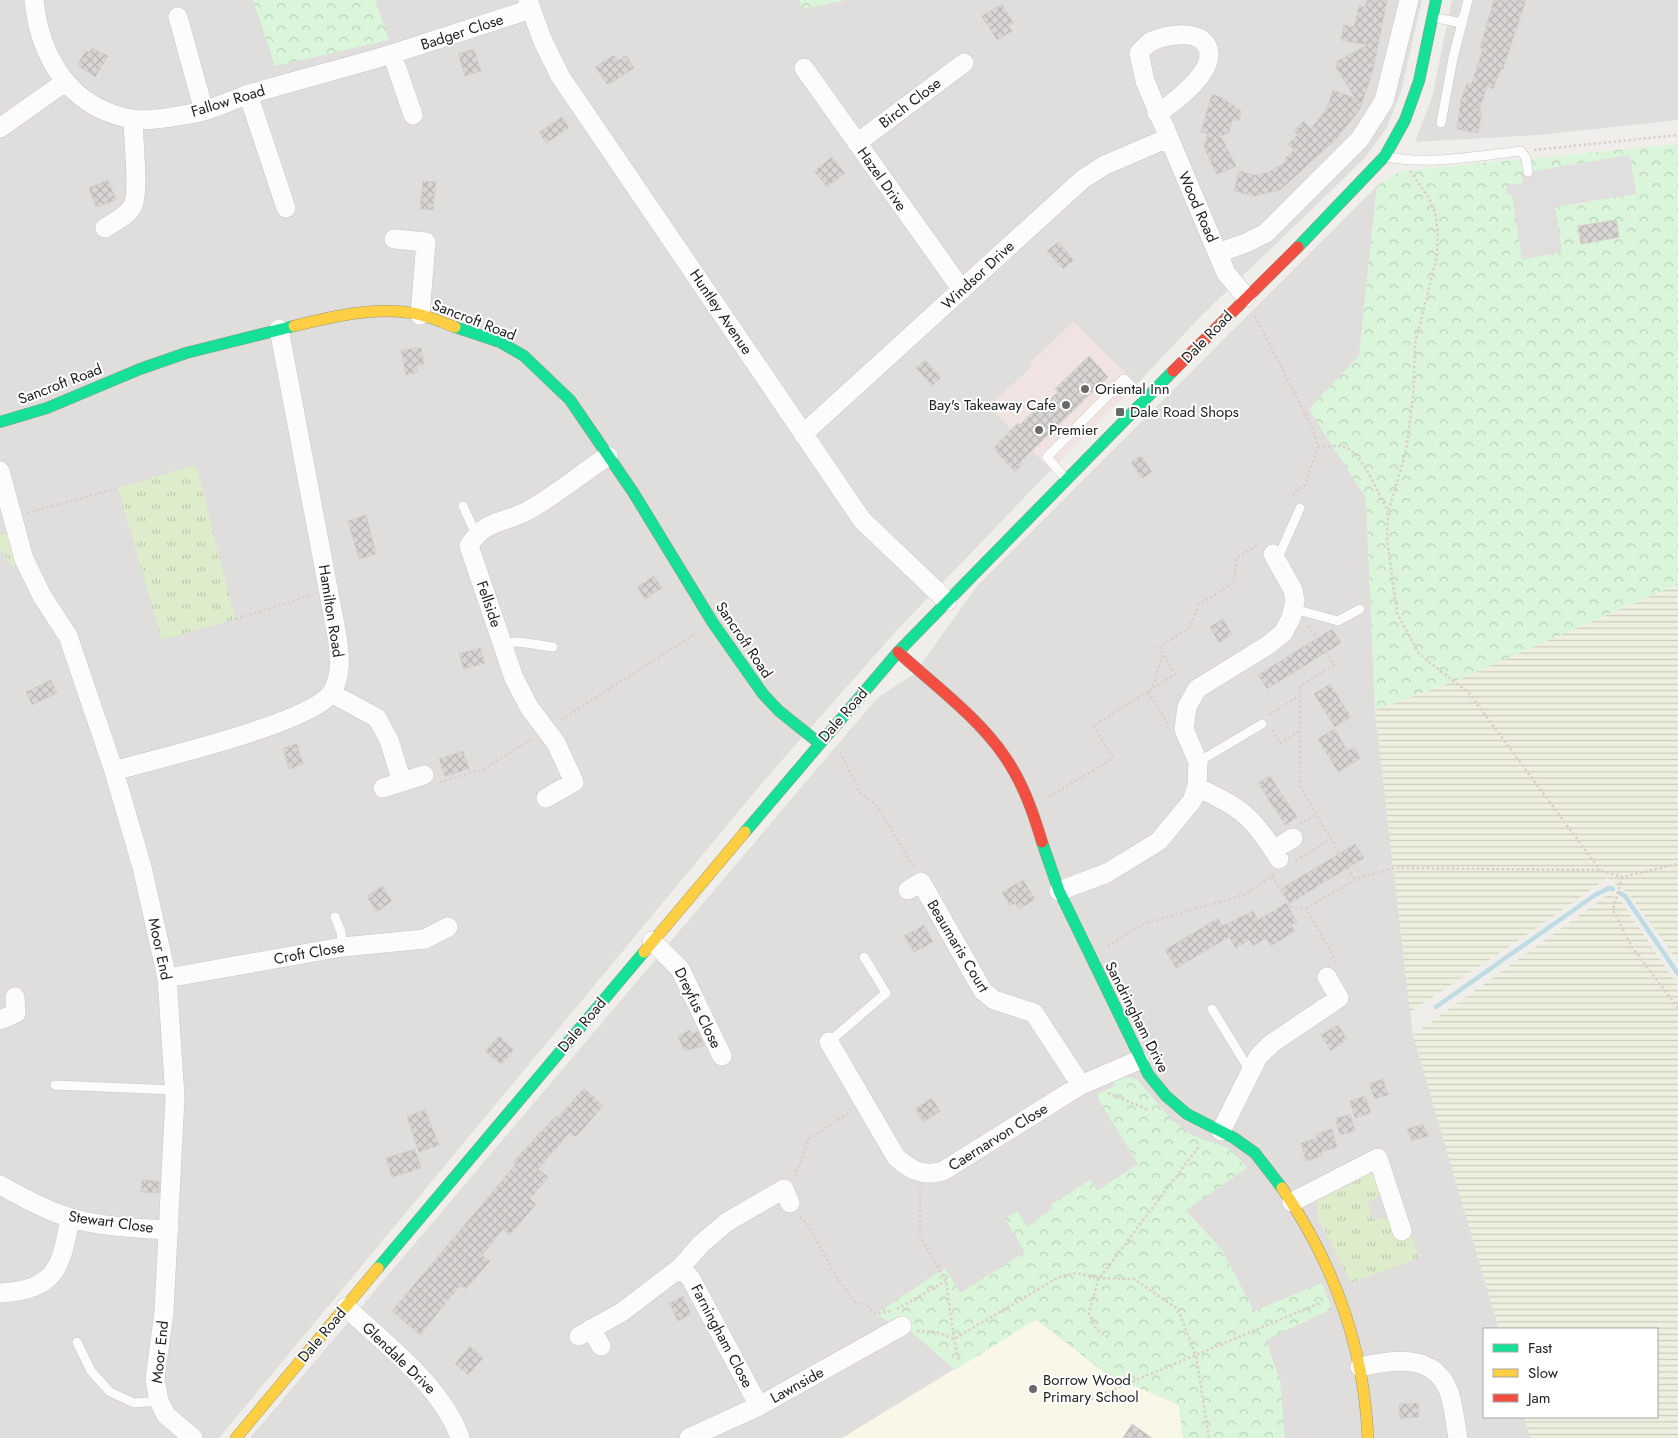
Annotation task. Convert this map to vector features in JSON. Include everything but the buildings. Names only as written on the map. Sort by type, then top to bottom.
[{"type":"street","name":"Fallow Road","points":[[34,0],[36,21],[50,62],[65,82],[94,106],[132,119],[204,111],[248,94],[392,54]]},
{"type":"street","points":[[1218,253],[1246,243],[1266,233],[1360,139],[1384,101],[1409,0]]},
{"type":"street","name":"Dale Road","points":[[236,1438],[652,941],[898,652],[1246,297],[1316,229],[1385,156],[1405,120],[1419,80],[1436,0]]},
{"type":"street","name":"Badger Close","points":[[392,54],[530,5]]},
{"type":"street","name":"Huntley Avenue","points":[[530,5],[542,38],[560,76],[862,520],[947,601]]},
{"type":"street","points":[[178,17],[204,111]]},
{"type":"street","points":[[392,54],[413,115]]},
{"type":"street","name":"Birch Close","points":[[857,143],[964,63]]},
{"type":"street","name":"Hazel Drive","points":[[804,68],[962,290]]},
{"type":"street","points":[[0,128],[65,82]]},
{"type":"street","points":[[248,94],[286,208]]},
{"type":"street","name":"Wood Road","points":[[1158,113],[1218,253],[1230,278],[1246,297]]},
{"type":"street","points":[[104,228],[126,214],[133,206],[136,189],[132,119]]},
{"type":"street","name":"Windsor Drive","points":[[803,434],[1083,179],[1104,165],[1168,138]]},
{"type":"street","points":[[394,239],[426,242],[420,315]]},
{"type":"street","name":"Sancroft Road","points":[[0,422],[47,408],[186,353],[329,317],[377,312],[420,315],[500,342],[524,356],[570,400],[608,456],[713,623],[763,694],[779,711],[819,743]]},
{"type":"street","name":"Hamilton Road","points":[[279,329],[337,636],[340,669],[332,693]]},
{"type":"street","points":[[476,534],[488,526],[528,510],[608,456]]},
{"type":"street","name":"Moor End","points":[[0,472],[24,559],[42,596],[68,636],[114,771],[142,867],[167,978],[174,1090],[164,1312],[155,1379],[158,1401],[166,1415],[193,1438]]},
{"type":"street","name":"Fellside","points":[[476,534],[469,546],[514,678],[529,707],[556,744],[574,782],[546,798]]},
{"type":"street","points":[[1059,891],[1106,873],[1159,841],[1192,801],[1197,787],[1198,762],[1184,729],[1187,707],[1197,689],[1283,633],[1294,609],[1293,590],[1272,551]]},
{"type":"street","name":"Sandringham Drive","points":[[898,652],[979,727],[1005,757],[1031,808],[1059,891],[1139,1060],[1154,1084],[1184,1113],[1217,1129],[1251,1149],[1292,1202],[1316,1242],[1339,1294],[1360,1367],[1368,1438]]},
{"type":"street","points":[[114,771],[281,724],[317,707],[332,693],[378,718],[389,740],[402,782]]},
{"type":"street","points":[[383,788],[424,775]]},
{"type":"street","points":[[1197,787],[1234,805],[1249,816],[1279,859],[1293,838]]},
{"type":"street","name":"Beaumaris Court","points":[[915,886],[983,991],[994,1000],[1034,1013],[1081,1085]]},
{"type":"street","name":"Croft Close","points":[[167,978],[342,947],[425,939],[448,927]]},
{"type":"street","name":"Dreyfus Close","points":[[652,941],[680,969],[722,1056]]},
{"type":"street","points":[[1217,1129],[1258,1057],[1271,1044],[1339,998],[1333,971]]},
{"type":"street","points":[[0,1020],[16,1013],[15,997]]},
{"type":"street","points":[[829,1042],[866,1102],[896,1157],[905,1165],[921,1173]]},
{"type":"street","name":"Caernarvon Close","points":[[921,1173],[931,1175],[942,1171],[1081,1085],[1139,1060]]},
{"type":"street","points":[[1292,1202],[1378,1158],[1402,1231]]},
{"type":"street","name":"Stewart Close","points":[[0,1185],[51,1211],[70,1218],[123,1227],[169,1230]]},
{"type":"street","name":"Farningham Close","points":[[601,1346],[585,1333],[622,1312],[681,1268],[714,1231],[787,1196]]},
{"type":"street","points":[[0,1294],[30,1290],[48,1279],[62,1256],[70,1218]]},
{"type":"street","name":"Farningham Close","points":[[681,1268],[692,1279],[759,1406]]},
{"type":"street","name":"Glendale Drive","points":[[346,1307],[434,1390],[450,1415],[460,1438]]},
{"type":"street","name":"Lawnside","points":[[689,1438],[759,1406],[902,1326]]},
{"type":"street","points":[[1360,1367],[1392,1360],[1402,1360],[1429,1369],[1441,1379],[1450,1394],[1458,1438]]},
{"type":"lane","points":[[1441,123],[1453,58],[1468,0]]},
{"type":"lane","points":[[1433,17],[1463,24]]},
{"type":"lane","points":[[1385,156],[1402,160],[1466,158],[1520,151],[1526,158],[1528,172]]},
{"type":"lane","points":[[1067,479],[1047,457],[1124,379],[1145,400]]},
{"type":"lane","points":[[463,506],[476,534]]},
{"type":"lane","points":[[1272,551],[1300,508]]},
{"type":"lane","points":[[1294,609],[1338,621],[1360,609]]},
{"type":"lane","points":[[502,643],[519,642],[553,647]]},
{"type":"lane","points":[[1198,762],[1263,721]]},
{"type":"lane","points":[[334,917],[341,932],[342,947]]},
{"type":"lane","points":[[829,1042],[886,993],[864,957]]},
{"type":"lane","points":[[1212,1009],[1250,1071]]},
{"type":"lane","points":[[55,1085],[174,1090]]},
{"type":"lane","points":[[77,1342],[91,1371],[110,1392],[134,1402],[158,1401]]},
{"type":"path","points":[[1520,151],[1678,136]]},
{"type":"path","points":[[1402,160],[1429,198],[1435,212],[1438,234],[1437,256],[1415,344],[1413,398],[1406,451],[1388,513],[1387,539],[1397,613],[1419,654],[1469,694],[1600,870]]},
{"type":"path","points":[[1246,297],[1309,420],[1318,446],[1305,485],[1294,492],[1292,499]]},
{"type":"path","points":[[1318,446],[1332,448],[1344,446],[1351,450],[1376,485],[1388,513]]},
{"type":"path","points":[[12,518],[118,488]]},
{"type":"path","points":[[1031,808],[1113,758],[1093,726],[1175,674],[1160,647],[1189,628],[1199,604],[1234,583],[1236,558],[1272,551]]},
{"type":"path","points":[[235,619],[328,590]]},
{"type":"path","points":[[424,775],[435,784],[484,769],[713,623]]},
{"type":"path","points":[[1326,652],[1334,665],[1300,686],[1300,786],[1339,853]]},
{"type":"path","points":[[1152,689],[1163,654]]},
{"type":"path","points":[[1300,695],[1263,721],[1280,743],[1300,731]]},
{"type":"path","points":[[829,731],[861,794],[876,804],[915,886]]},
{"type":"path","points":[[1090,958],[1143,924],[1246,894],[1272,877],[1279,859],[1331,839]]},
{"type":"path","points":[[1272,877],[1291,906],[1306,908],[1355,880],[1393,868],[1600,870],[1622,876],[1678,864]]},
{"type":"path","points":[[1348,868],[1355,880]]},
{"type":"path","points":[[1622,876],[1613,910],[1632,947],[1678,1008]]},
{"type":"path","points":[[1306,908],[1333,971]]},
{"type":"path","points":[[1108,1073],[1111,1079],[1107,1092],[1150,1110],[1171,1102]]},
{"type":"path","points":[[866,1102],[809,1140],[787,1196],[796,1213],[807,1223],[837,1278],[856,1302],[866,1304],[876,1314],[898,1309],[946,1281]]},
{"type":"path","points":[[1108,1338],[1096,1329],[1089,1313],[1094,1290],[1099,1278],[1217,1129]]},
{"type":"path","points":[[921,1173],[920,1236],[946,1281],[959,1362]]},
{"type":"path","points":[[954,1339],[1059,1278],[1076,1273],[1099,1278],[1134,1279],[1178,1309],[1196,1356],[1209,1438]]},
{"type":"path","points":[[1091,1399],[1339,1294]]},
{"type":"path","points":[[902,1326],[907,1334],[927,1330],[954,1339]]},
{"type":"shaded area","points":[[0,0],[1422,0],[1401,92],[1387,127],[1364,159],[1200,317],[1137,384],[1073,322],[1030,363],[1033,366],[989,406],[1051,470],[897,630],[768,776],[219,1438],[0,1438]]},
{"type":"shaded area","points":[[1452,0],[1678,0],[1678,120],[1538,135],[1415,142],[1432,98]]},
{"type":"shaded area","points":[[1630,155],[1636,194],[1555,207],[1562,252],[1522,260],[1512,195],[1508,195],[1506,185],[1523,183],[1522,173]]},
{"type":"shaded area","points":[[1377,186],[1359,356],[1309,409],[1366,498],[1375,710],[1413,1035],[1499,1328],[1483,1328],[1483,1418],[1524,1418],[1531,1438],[250,1438],[877,698],[914,674],[978,585]]},
{"type":"shaded area","points":[[1073,322],[1137,384],[1051,470],[989,406],[1033,367],[1030,363]]},
{"type":"shaded area","name":"Borrow Wood Primary School","points":[[1036,1319],[1105,1373],[1179,1405],[1183,1438],[842,1438]]},
{"type":"green space","points":[[253,0],[375,0],[389,40],[275,66]]},
{"type":"green space","points":[[799,0],[846,0],[802,9]]},
{"type":"green space","points":[[1678,144],[1678,584],[1455,681],[1375,710],[1366,498],[1309,409],[1359,356],[1377,186],[1400,171]]},
{"type":"green space","points":[[196,465],[235,619],[162,640],[118,488]]},
{"type":"green space","points":[[6,531],[11,532],[19,562],[13,567],[0,548],[0,535]]},
{"type":"green space","points":[[1678,584],[1678,961],[1628,893],[1607,878],[1531,932],[1410,1012],[1375,710],[1455,681]]},
{"type":"green space","points":[[1609,894],[1621,901],[1678,986],[1678,1438],[1531,1438],[1524,1418],[1658,1418],[1658,1328],[1499,1328],[1413,1035]]},
{"type":"green space","points":[[1126,1077],[1137,1079],[1183,1129],[1198,1138],[1226,1147],[1247,1168],[1186,1210],[1222,1250],[1254,1311],[1322,1283],[1332,1309],[1266,1340],[1280,1381],[1285,1438],[1183,1438],[1179,1405],[1105,1373],[1037,1319],[955,1370],[908,1329],[892,1324],[876,1314],[945,1268],[960,1293],[1025,1252],[1005,1219],[1017,1211],[1027,1227],[1053,1208],[1051,1205],[1090,1180],[1097,1191],[1138,1164],[1096,1095],[1113,1087],[1115,1079]]},
{"type":"green space","points":[[1370,1172],[1373,1173],[1381,1190],[1377,1197],[1367,1203],[1373,1219],[1387,1219],[1410,1234],[1419,1258],[1351,1283],[1318,1218],[1318,1194]]},
{"type":"waterway","points":[[1436,1007],[1595,895],[1609,888],[1613,889]]},
{"type":"waterway","points":[[1620,893],[1625,896],[1678,974]]},
{"type":"traffic: fast","points":[[1298,247],[1385,156],[1405,120],[1419,81],[1436,0]]},
{"type":"traffic: fast","points":[[0,422],[47,408],[140,369],[186,353],[294,326]]},
{"type":"traffic: fast","points":[[455,327],[500,342],[524,356],[570,400],[633,492],[713,623],[763,694],[779,711],[819,743]]},
{"type":"traffic: fast","points":[[745,832],[898,652],[1173,371]]},
{"type":"traffic: fast","points":[[1042,842],[1059,891],[1148,1074],[1166,1096],[1187,1114],[1234,1138],[1255,1153],[1282,1188]]},
{"type":"traffic: fast","points":[[378,1268],[644,952]]},
{"type":"traffic: slow","points":[[294,326],[341,315],[390,311],[421,315],[455,327]]},
{"type":"traffic: slow","points":[[644,952],[745,832]]},
{"type":"traffic: slow","points":[[1282,1188],[1317,1246],[1343,1307],[1360,1371],[1368,1438]]},
{"type":"traffic: slow","points":[[236,1438],[378,1268]]},
{"type":"traffic: jam","points":[[1173,371],[1298,247]]},
{"type":"traffic: jam","points":[[898,652],[969,715],[1005,757],[1022,787],[1042,842]]},
{"type":"place","name":"Oriental Inn","points":[[1085,389]]},
{"type":"place","name":"Bay's Takeaway Cafe","points":[[1066,405]]},
{"type":"place","name":"Dale Road Shops","points":[[1120,412]]},
{"type":"place","name":"Premier","points":[[1039,430]]},
{"type":"place","name":"Borrow Wood Primary School","points":[[1033,1389]]}]
